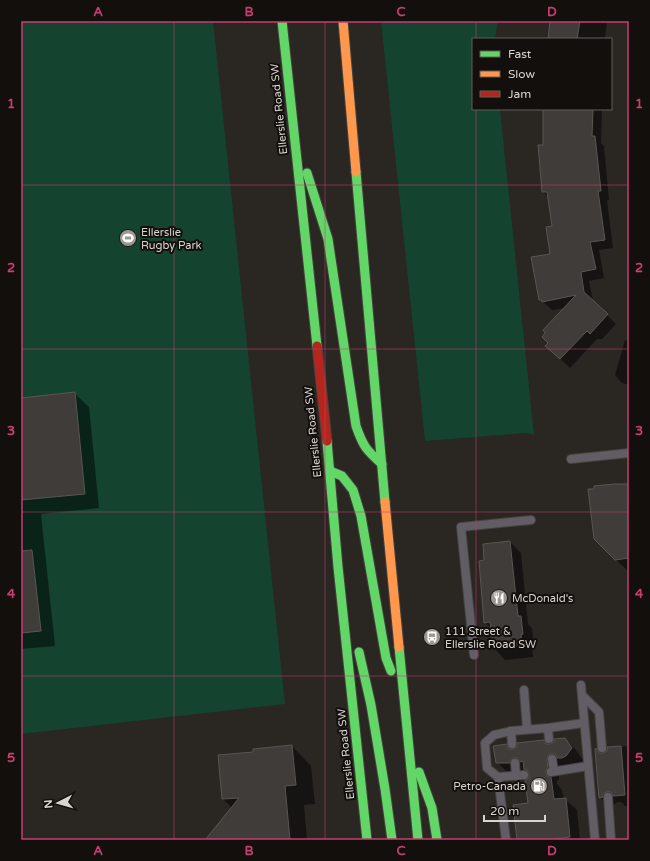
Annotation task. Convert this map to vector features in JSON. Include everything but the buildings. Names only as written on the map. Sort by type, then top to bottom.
[{"type":"main road","name":"Ellerslie Road SW","points":[[282,21],[330,471],[338,568],[366,840]]},
{"type":"main road","points":[[343,21],[382,464],[418,840]]},
{"type":"main road","points":[[293,132],[328,239],[356,426],[362,443],[370,454],[382,464]]},
{"type":"main road","points":[[330,471],[342,476],[353,490],[361,516],[386,658],[404,702]]},
{"type":"main road","points":[[338,568],[371,705],[392,840]]},
{"type":"main road","points":[[338,568],[338,655]]},
{"type":"main road","points":[[408,742],[432,808],[437,840]]},
{"type":"lane","points":[[571,459],[629,453]]},
{"type":"lane","points":[[474,655],[461,527],[531,520]]},
{"type":"lane","points":[[581,685],[595,840]]},
{"type":"lane","points":[[524,690],[527,729]]},
{"type":"lane","points":[[582,695],[599,712],[602,748]]},
{"type":"lane","points":[[506,840],[498,778],[487,768],[485,744],[494,735],[511,730],[548,728],[584,723]]},
{"type":"lane","points":[[548,728],[549,739]]},
{"type":"lane","points":[[511,730],[512,744]]},
{"type":"lane","points":[[552,759],[552,771],[588,766]]},
{"type":"lane","points":[[498,778],[520,775],[515,762]]},
{"type":"lane","points":[[608,797],[611,840]]},
{"type":"green space","name":"Ellerslie Rugby Park","points":[[21,21],[213,21],[285,704],[21,734]]},
{"type":"green space","points":[[381,21],[498,21],[495,38],[472,38],[472,110],[500,110],[534,435],[526,433],[425,441]]},
{"type":"traffic: fast","points":[[282,21],[317,346]]},
{"type":"traffic: fast","points":[[356,172],[385,502]]},
{"type":"traffic: fast","points":[[307,173],[328,239],[356,426],[366,447],[382,464]]},
{"type":"traffic: fast","points":[[327,441],[338,567],[367,840]]},
{"type":"traffic: fast","points":[[330,471],[342,476],[353,490],[361,516],[386,658],[391,671]]},
{"type":"traffic: fast","points":[[399,647],[418,840]]},
{"type":"traffic: fast","points":[[359,652],[371,705],[392,840]]},
{"type":"traffic: fast","points":[[419,772],[432,808],[437,840]]},
{"type":"traffic: slow","points":[[343,21],[356,172]]},
{"type":"traffic: slow","points":[[385,502],[399,647]]},
{"type":"traffic: jam","points":[[317,346],[327,441]]},
{"type":"place","name":"Ellerslie Rugby Park","points":[[128,238]]},
{"type":"place","name":"McDonald's","points":[[499,598]]},
{"type":"place","name":"111 Street & Ellerslie Road SW","points":[[432,637]]},
{"type":"place","name":"Petro-Canada","points":[[539,786]]}]
